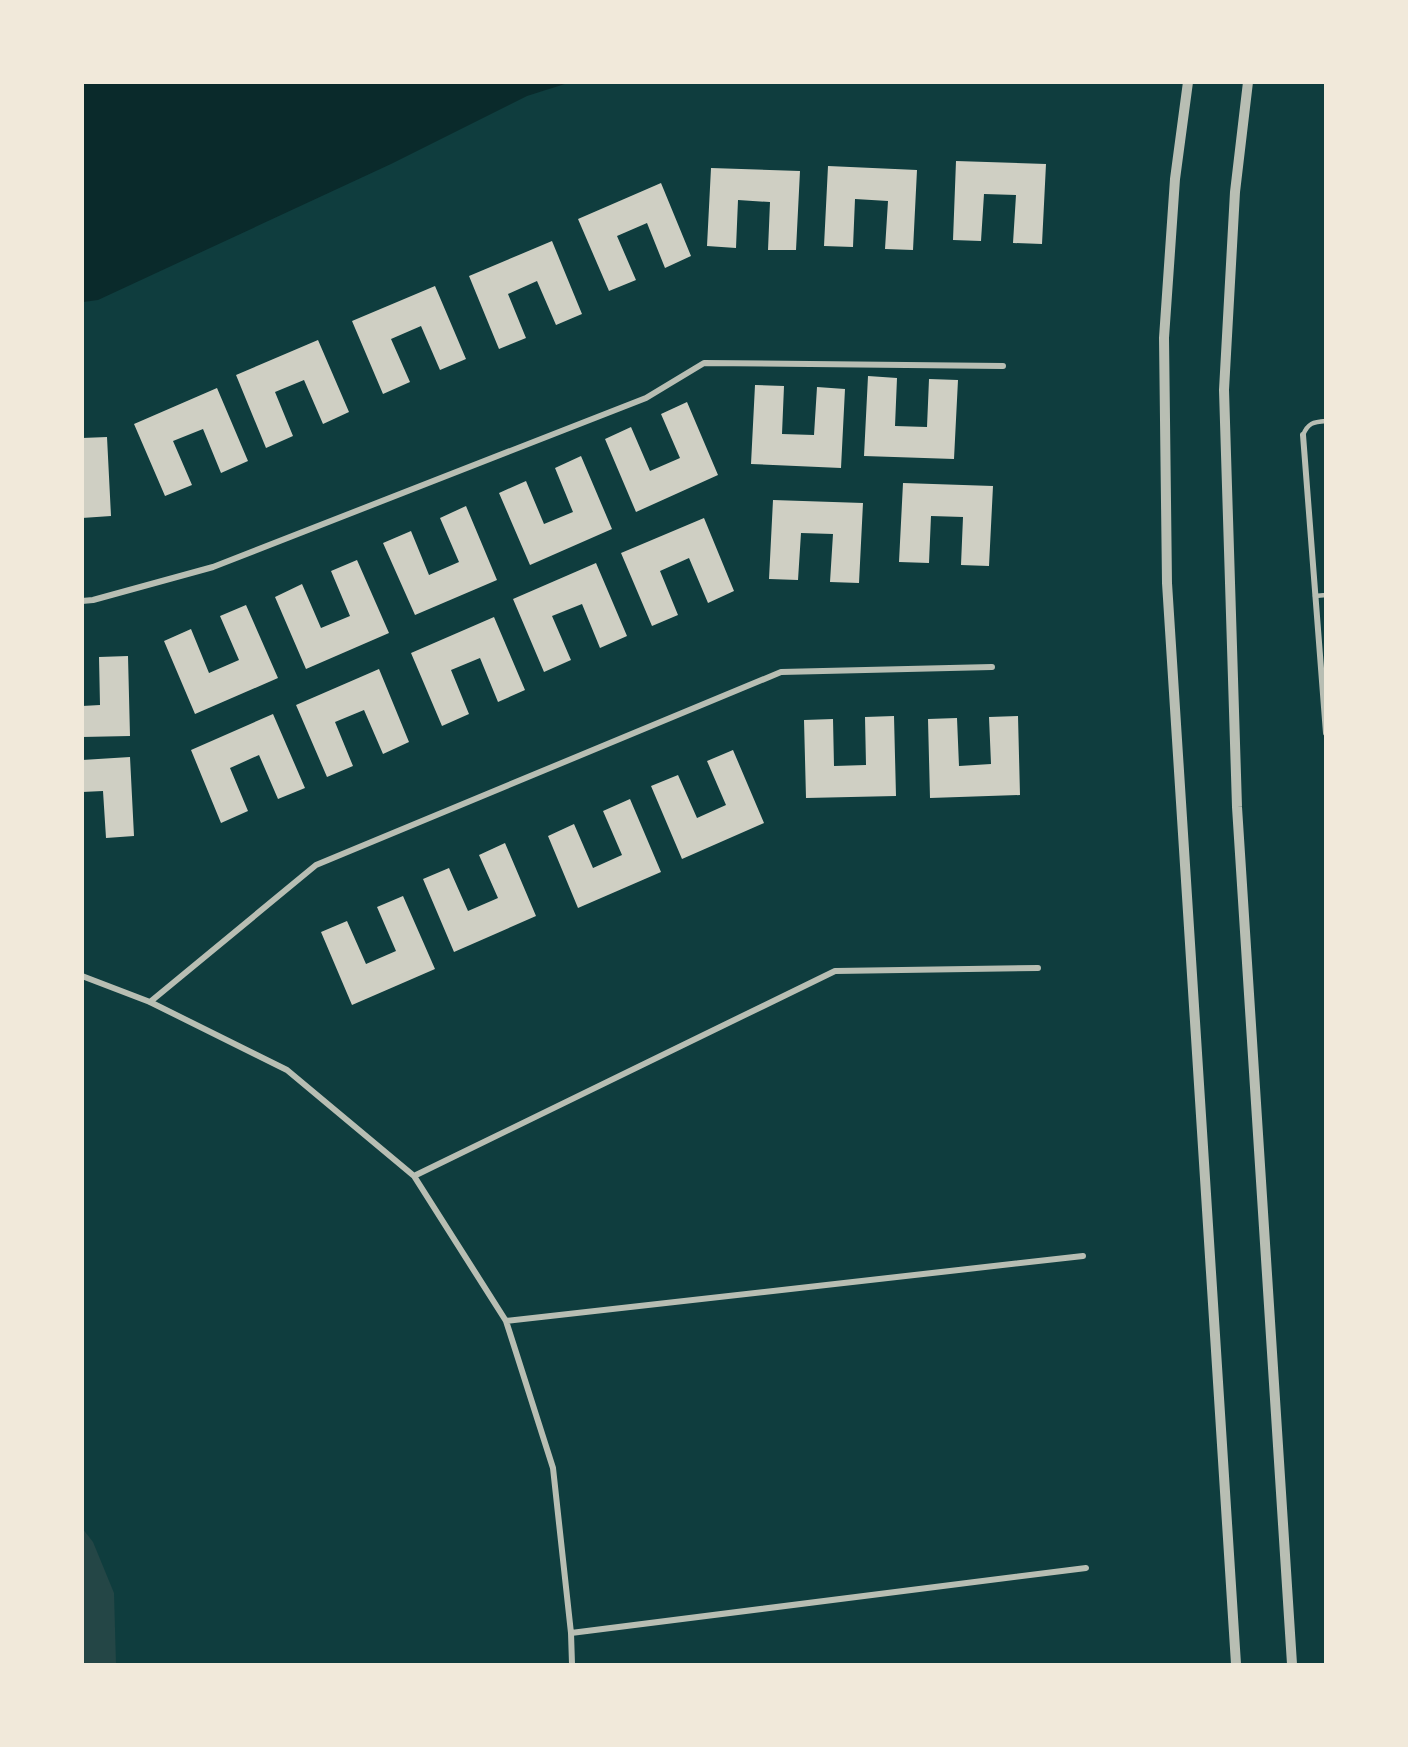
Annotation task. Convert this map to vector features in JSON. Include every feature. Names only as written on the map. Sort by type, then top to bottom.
[{"type":"street","points":[[1188,82],[1175,179],[1164,338],[1167,583],[1236,1665]]},
{"type":"street","points":[[1248,82],[1236,192],[1224,390],[1237,807],[1292,1665]]},
{"type":"street","points":[[82,601],[213,567],[646,398],[704,363],[1002,366]]},
{"type":"street","points":[[1303,435],[1326,733]]},
{"type":"street","points":[[150,1002],[316,865],[781,672],[992,667]]},
{"type":"street","points":[[414,1176],[835,971],[1038,968]]},
{"type":"street","points":[[82,976],[150,1002],[287,1070],[414,1176],[506,1321],[553,1468],[571,1633],[572,1665]]},
{"type":"street","points":[[506,1321],[1083,1256]]},
{"type":"street","points":[[571,1633],[1086,1568]]},
{"type":"lane","points":[[1303,435],[1306,426],[1313,422],[1326,421]]},
{"type":"lane","points":[[1315,596],[1326,595]]},
{"type":"shaded area","points":[[82,83],[568,83],[527,96],[391,164],[98,300],[83,302]]},
{"type":"shaded area","points":[[82,1528],[93,1542],[114,1593],[116,1664],[83,1664]]},
{"type":"building","points":[[956,161],[1046,164],[1042,244],[1013,243],[1016,195],[984,194],[981,241],[953,240]]},
{"type":"building","points":[[828,166],[917,170],[913,250],[885,249],[888,201],[855,199],[853,247],[824,246]]},
{"type":"building","points":[[711,168],[800,171],[796,250],[768,250],[770,202],[738,200],[736,248],[707,246]]},
{"type":"building","points":[[661,183],[691,256],[665,268],[647,223],[617,236],[636,280],[609,291],[578,219]]},
{"type":"building","points":[[552,241],[582,314],[556,325],[537,281],[508,294],[526,338],[499,349],[469,276]]},
{"type":"building","points":[[435,286],[466,359],[440,370],[421,326],[391,339],[410,382],[383,394],[352,321]]},
{"type":"building","points":[[318,340],[349,412],[323,424],[304,380],[275,392],[293,436],[266,448],[236,375]]},
{"type":"building","points":[[868,376],[897,378],[895,426],[927,427],[929,379],[958,380],[954,459],[864,456]]},
{"type":"building","points":[[755,385],[784,386],[782,434],[814,435],[817,387],[845,389],[841,468],[751,464]]},
{"type":"building","points":[[217,388],[248,461],[221,473],[203,429],[173,441],[192,485],[165,496],[134,424]]},
{"type":"building","points":[[687,402],[718,475],[636,512],[605,439],[631,427],[650,471],[680,458],[661,414]]},
{"type":"building","points":[[107,437],[111,516],[82,518],[82,438]]},
{"type":"building","points":[[581,456],[612,529],[530,565],[499,493],[526,481],[544,524],[573,512],[555,468]]},
{"type":"building","points":[[903,483],[993,486],[989,566],[961,565],[963,517],[931,516],[929,563],[899,562]]},
{"type":"building","points":[[773,500],[863,503],[859,583],[830,582],[833,534],[801,533],[798,580],[769,579]]},
{"type":"building","points":[[466,506],[497,580],[415,615],[383,543],[411,531],[429,575],[459,562],[440,518]]},
{"type":"building","points":[[704,518],[734,591],[708,603],[689,558],[660,571],[678,615],[652,626],[621,553]]},
{"type":"building","points":[[357,560],[389,633],[306,669],[275,597],[302,584],[321,628],[350,616],[331,571]]},
{"type":"building","points":[[596,563],[627,636],[600,648],[582,604],[552,616],[571,660],[544,672],[513,599]]},
{"type":"building","points":[[246,605],[278,678],[195,714],[164,641],[191,629],[209,673],[239,660],[220,616]]},
{"type":"building","points":[[494,617],[525,690],[498,702],[480,658],[451,670],[469,714],[442,726],[411,653]]},
{"type":"building","points":[[128,656],[130,736],[82,737],[82,706],[100,705],[99,657]]},
{"type":"building","points":[[379,669],[409,742],[383,754],[364,710],[335,722],[353,766],[327,777],[296,705]]},
{"type":"building","points":[[273,714],[305,788],[278,799],[259,755],[230,768],[248,811],[221,823],[191,750]]},
{"type":"building","points":[[894,716],[896,796],[806,798],[804,720],[833,719],[834,766],[866,765],[865,717]]},
{"type":"building","points":[[1018,716],[1020,795],[930,798],[928,719],[957,718],[959,766],[991,764],[989,717]]},
{"type":"building","points":[[733,750],[764,823],[682,859],[651,786],[678,775],[697,818],[726,805],[707,761]]},
{"type":"building","points":[[130,757],[134,836],[106,838],[103,791],[82,792],[82,760]]},
{"type":"building","points":[[630,799],[661,872],[578,908],[548,836],[574,824],[593,868],[622,855],[603,811]]},
{"type":"building","points":[[505,843],[536,916],[454,952],[423,879],[449,868],[468,911],[498,898],[479,855]]},
{"type":"building","points":[[403,896],[435,969],[352,1005],[321,932],[347,921],[366,964],[396,951],[377,907]]}]
